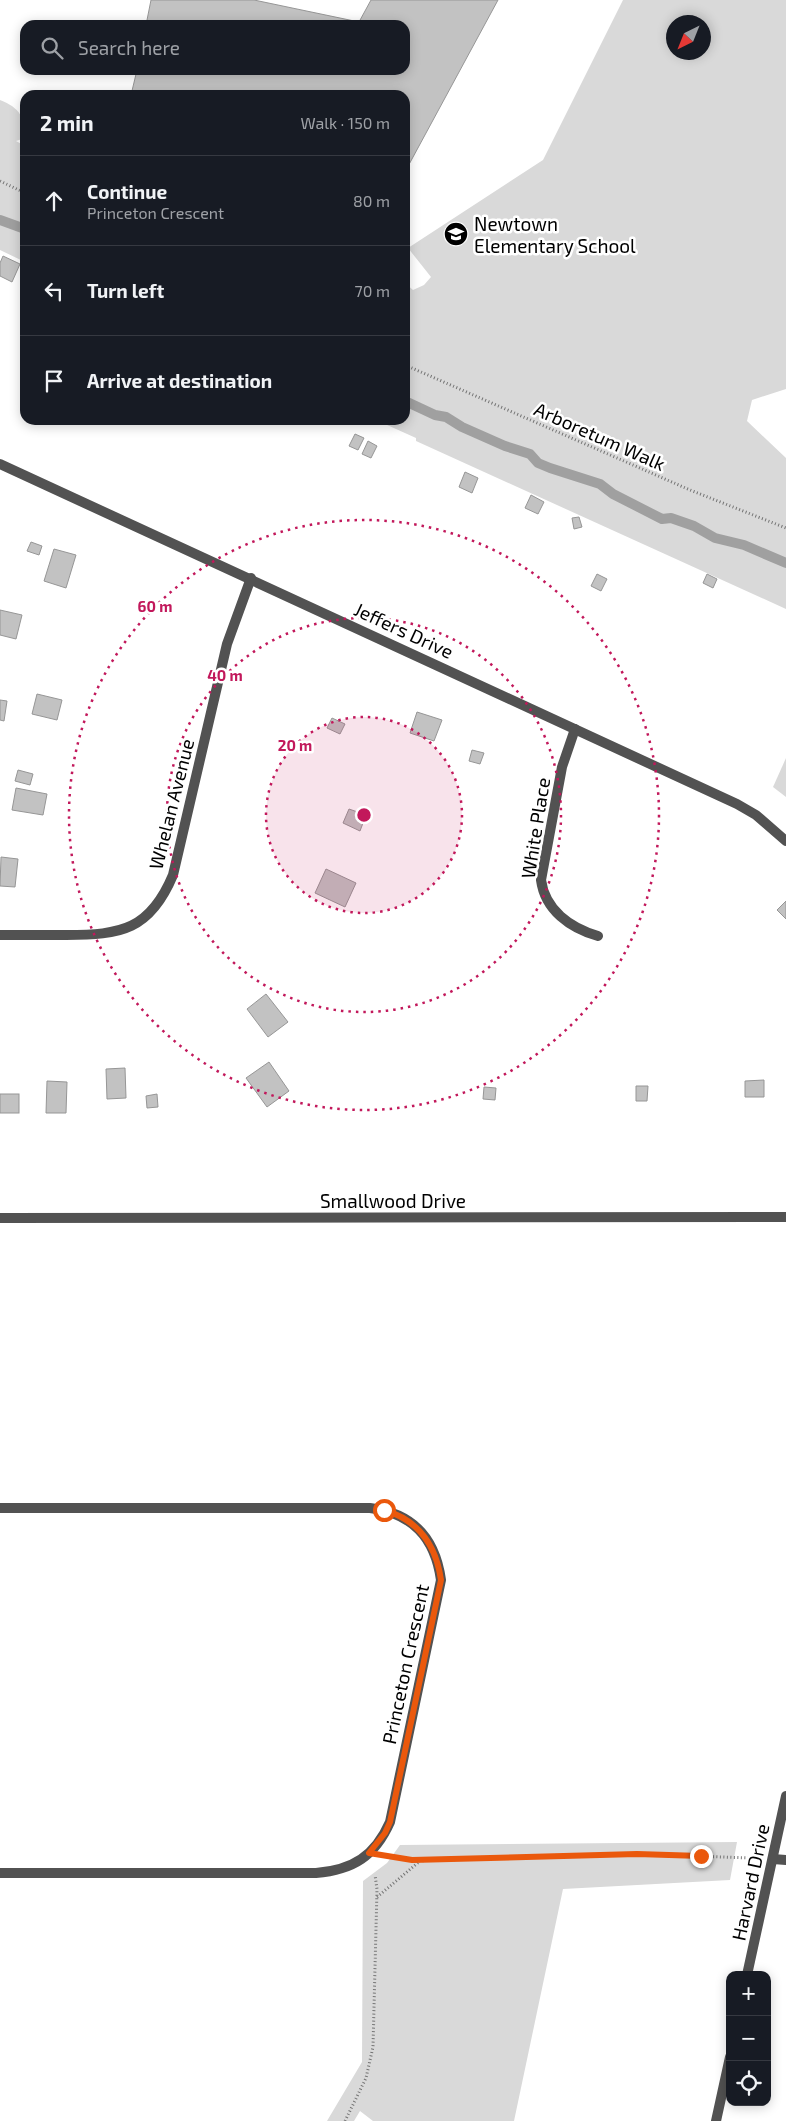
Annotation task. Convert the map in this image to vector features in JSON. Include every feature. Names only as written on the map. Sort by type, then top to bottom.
[{"type":"street","name":"Jeffers Drive","points":[[0,464],[251,578],[737,804],[756,815],[786,841]]},
{"type":"street","name":"Whelan Avenue","points":[[0,935],[112,933],[134,925],[158,904],[173,875],[227,644],[251,578]]},
{"type":"street","name":"White Place","points":[[575,729],[562,767],[542,880],[543,892],[550,905],[572,925],[598,936]]},
{"type":"street","name":"Smallwood Drive","points":[[0,1218],[786,1217]]},
{"type":"street","name":"Princeton Crescent","points":[[0,1508],[370,1508],[400,1515],[413,1524],[424,1536],[439,1565],[441,1580],[390,1822],[385,1833],[369,1853],[344,1868],[316,1873],[0,1873]]},
{"type":"street","name":"Harvard Drive","points":[[749,1971],[786,1796]]},
{"type":"street","points":[[772,1859],[786,1860]]},
{"type":"street","points":[[716,2121],[729,2061]]},
{"type":"path","points":[[0,181],[20,190]]},
{"type":"path","name":"Arboretum Walk","points":[[410,367],[690,490],[786,528]]},
{"type":"path","points":[[346,2121],[366,2078],[373,2046],[377,1896],[375,1876],[369,1853],[403,1860],[637,1854],[772,1859]]},
{"type":"path","points":[[377,1896],[421,1860]]},
{"type":"shaded area","points":[[623,0],[786,0],[786,389],[752,400],[747,421],[786,458],[786,609],[416,441],[416,438],[387,425],[410,425],[410,287],[413,290],[424,285],[431,277],[410,251],[410,247],[543,160]]},
{"type":"shaded area","points":[[0,100],[12,106],[20,114],[20,140],[16,141],[20,143],[20,260],[0,250]]},
{"type":"shaded area","points":[[786,758],[786,797],[773,787]]},
{"type":"shaded area","points":[[737,1842],[730,1880],[563,1889],[514,2121],[373,2121],[360,2111],[354,2121],[327,2121],[362,2062],[363,1881],[387,1863],[400,1845]]},
{"type":"building","points":[[151,0],[254,0],[349,20],[147,20]]},
{"type":"building","points":[[371,0],[498,0],[410,163],[410,90],[132,90],[136,75],[410,75],[410,20],[360,20]]},
{"type":"building","points":[[3,256],[20,264],[12,282],[0,276],[0,263]]},
{"type":"building","points":[[355,434],[364,438],[358,450],[349,446]]},
{"type":"building","points":[[368,441],[377,446],[371,458],[362,454]]},
{"type":"building","points":[[465,472],[478,478],[472,493],[459,487]]},
{"type":"building","points":[[531,495],[544,502],[538,514],[525,508]]},
{"type":"building","points":[[579,517],[582,527],[574,529],[572,518]]},
{"type":"building","points":[[31,542],[42,546],[39,555],[27,551]]},
{"type":"building","points":[[54,549],[76,555],[66,588],[44,581]]},
{"type":"building","points":[[597,574],[607,579],[601,591],[591,586]]},
{"type":"building","points":[[707,574],[717,579],[713,588],[703,583]]},
{"type":"building","points":[[0,610],[22,615],[16,639],[0,635]]},
{"type":"building","points":[[37,694],[62,700],[57,720],[32,714]]},
{"type":"building","points":[[0,700],[7,701],[4,721],[0,720]]},
{"type":"building","points":[[417,712],[442,720],[434,741],[410,733]]},
{"type":"building","points":[[332,718],[345,724],[340,734],[327,728]]},
{"type":"building","points":[[472,750],[484,753],[480,764],[469,761]]},
{"type":"building","points":[[18,770],[33,774],[30,785],[15,781]]},
{"type":"building","points":[[16,788],[47,794],[43,815],[12,810]]},
{"type":"building","points":[[349,809],[366,815],[360,831],[343,823]]},
{"type":"building","points":[[1,857],[18,859],[15,887],[0,886]]},
{"type":"building","points":[[326,869],[356,883],[345,907],[315,893]]},
{"type":"building","points":[[786,901],[786,919],[777,910]]},
{"type":"building","points":[[266,994],[288,1022],[268,1037],[247,1009]]},
{"type":"building","points":[[269,1062],[289,1091],[267,1107],[246,1078]]},
{"type":"building","points":[[125,1068],[126,1098],[107,1099],[106,1069]]},
{"type":"building","points":[[764,1080],[764,1097],[745,1097],[745,1081]]},
{"type":"building","points":[[47,1081],[67,1082],[66,1113],[46,1113]]},
{"type":"building","points":[[636,1086],[648,1086],[647,1101],[636,1101]]},
{"type":"building","points":[[484,1087],[496,1088],[495,1100],[483,1099]]},
{"type":"building","points":[[0,1094],[19,1094],[19,1113],[0,1113]]},
{"type":"building","points":[[157,1094],[158,1107],[147,1108],[146,1096]]},
{"type":"waterway","points":[[0,220],[20,227]]},
{"type":"waterway","points":[[410,403],[435,415],[446,417],[462,427],[505,446],[530,454],[538,463],[600,484],[613,494],[662,519],[671,518],[694,526],[715,538],[744,545],[786,563]]},
{"type":"place","name":"Newtown Elementary School","points":[[456,234]]},
{"type":"route","points":[[384,1510],[400,1515],[413,1524],[424,1536],[433,1550],[439,1565],[441,1580],[390,1822],[378,1844],[369,1853],[403,1860],[637,1854],[701,1856]]}]
